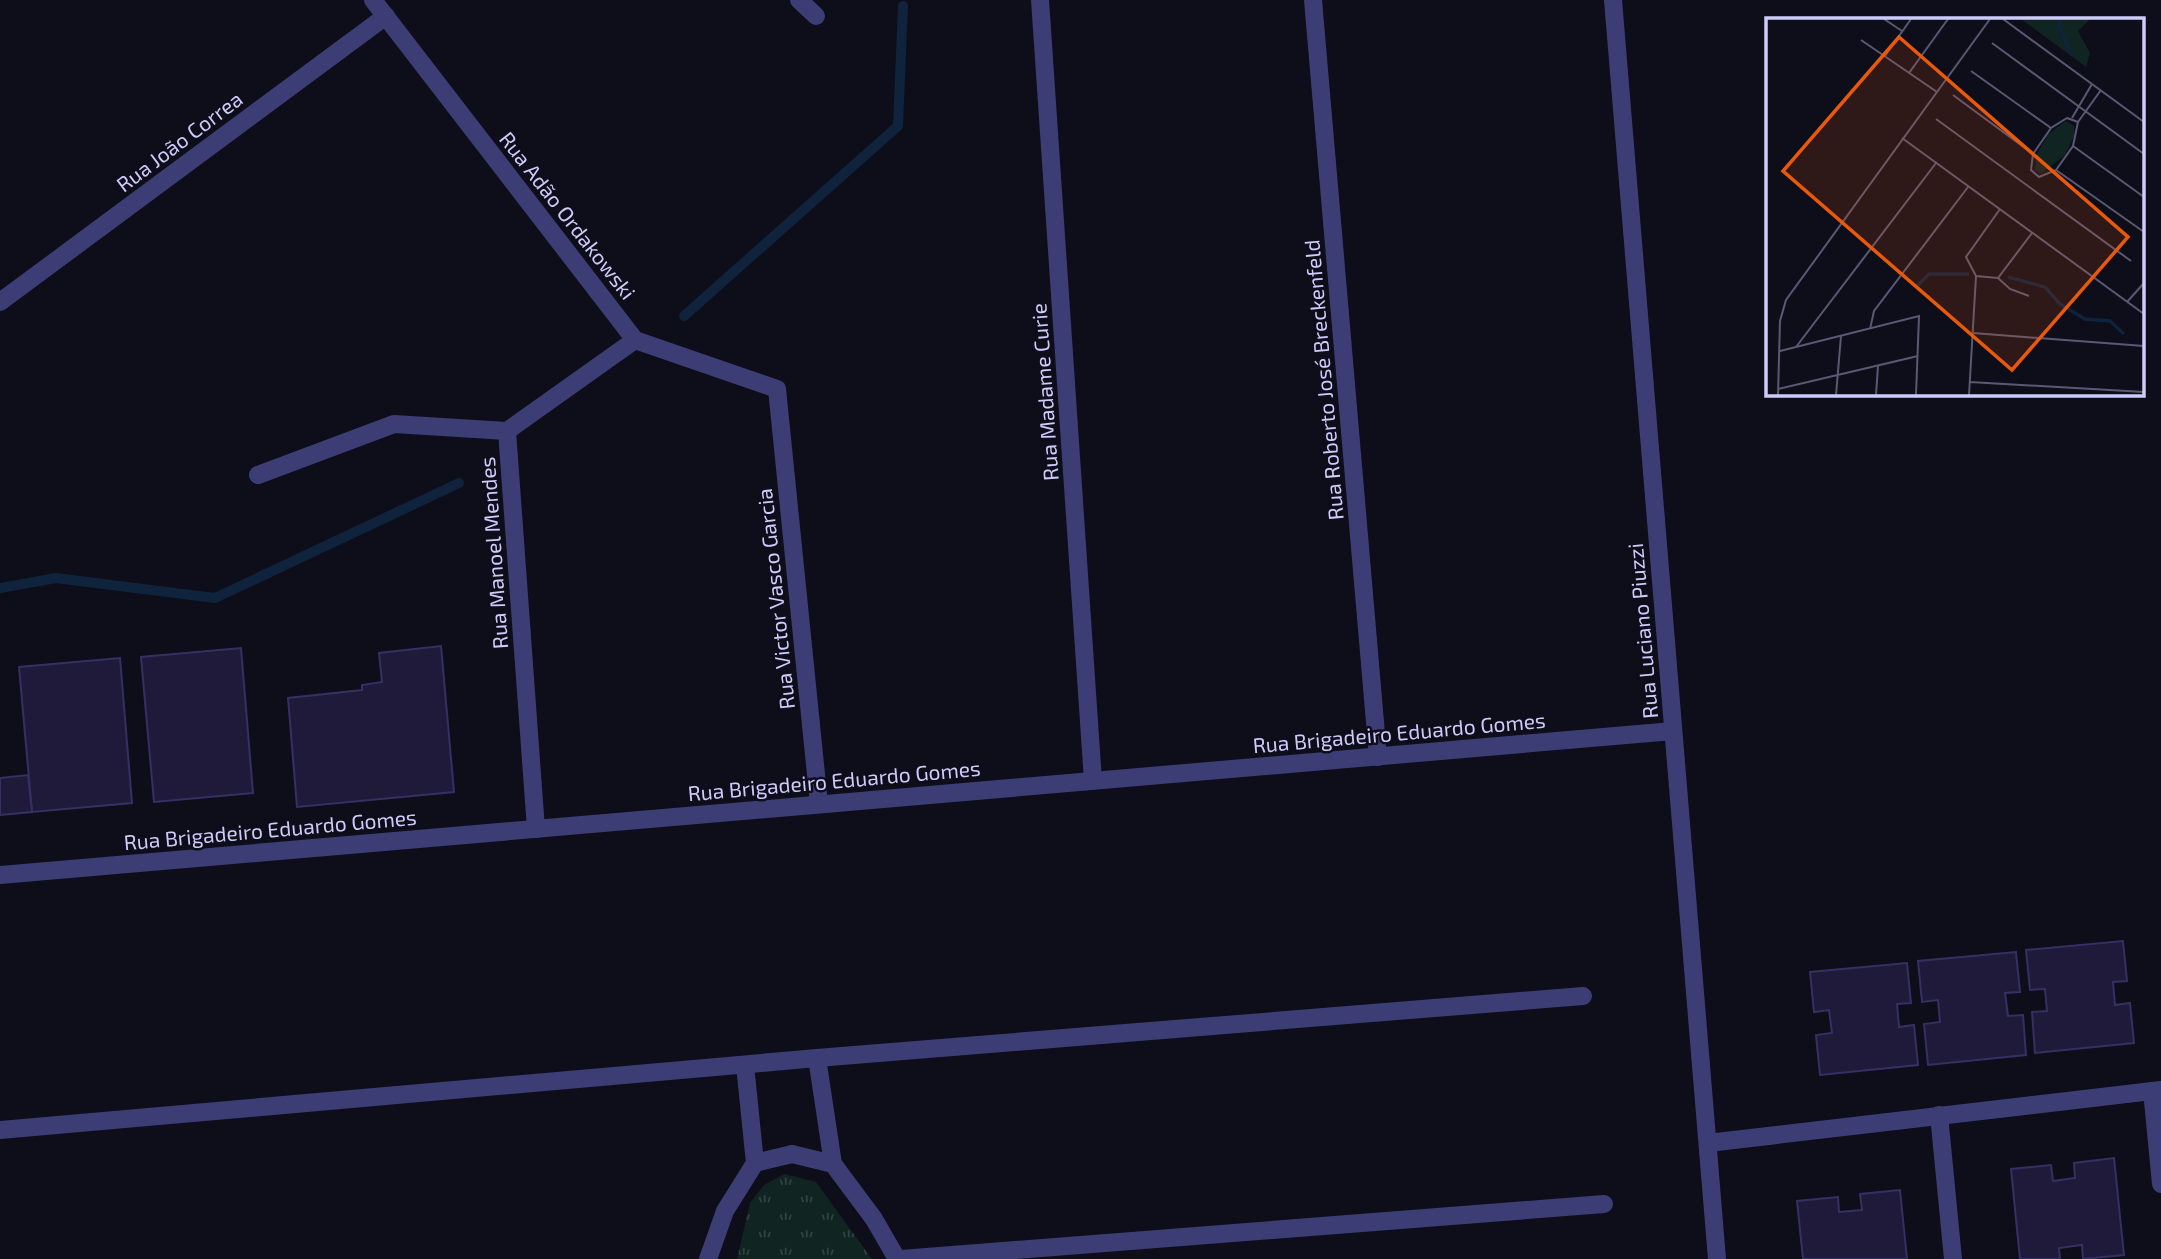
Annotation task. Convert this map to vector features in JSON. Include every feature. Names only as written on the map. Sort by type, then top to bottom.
[{"type":"street","name":"Rua Adão Ordakowski","points":[[373,0],[635,340]]},
{"type":"street","points":[[799,0],[816,16]]},
{"type":"street","name":"Rua Madame Curie","points":[[1040,0],[1093,781]]},
{"type":"street","name":"Rua Roberto José Breckenfeld","points":[[1312,0],[1378,757]]},
{"type":"street","name":"Rua Luciano Piuzzi","points":[[1613,0],[1717,1259]]},
{"type":"street","name":"Rua João Correa","points":[[0,302],[386,16]]},
{"type":"street","name":"Rua Victor Vasco Garcia","points":[[635,340],[777,389],[819,804]]},
{"type":"street","name":"Rua Manoel Mendes","points":[[536,829],[507,431],[635,340]]},
{"type":"street","points":[[258,475],[394,424],[507,431]]},
{"type":"street","name":"Rua Brigadeiro Eduardo Gomes","points":[[0,875],[1673,732]]},
{"type":"street","points":[[0,1130],[817,1058],[1583,996]]},
{"type":"street","points":[[817,1058],[833,1164],[874,1219],[899,1259],[1604,1204]]},
{"type":"street","points":[[708,1259],[725,1211],[755,1163],[745,1065]]},
{"type":"street","points":[[1708,1143],[2156,1091],[2161,1184]]},
{"type":"street","points":[[1939,1115],[1952,1259]]},
{"type":"street","points":[[755,1163],[792,1154],[833,1164]]},
{"type":"green space","points":[[784,1174],[816,1182],[872,1259],[737,1259],[750,1203],[764,1185]]},
{"type":"building","points":[[441,646],[454,792],[297,807],[288,698],[362,690],[362,685],[382,682],[379,653]]},
{"type":"building","points":[[241,648],[253,793],[154,802],[141,657]]},
{"type":"building","points":[[120,658],[132,803],[32,812],[19,667]]},
{"type":"building","points":[[28,775],[32,812],[0,815],[0,778]]},
{"type":"building","points":[[2123,941],[2127,981],[2113,982],[2115,1005],[2130,1003],[2134,1043],[2035,1053],[2032,1012],[2047,1011],[2045,989],[2030,990],[2026,950]]},
{"type":"building","points":[[2016,952],[2020,992],[2005,993],[2008,1016],[2023,1015],[2026,1055],[1928,1065],[1924,1024],[1940,1022],[1938,1000],[1922,1002],[1918,961]]},
{"type":"building","points":[[1907,963],[1911,1003],[1897,1004],[1899,1027],[1914,1025],[1918,1065],[1820,1075],[1816,1035],[1832,1033],[1829,1010],[1814,1012],[1810,972]]},
{"type":"building","points":[[2114,1158],[2124,1255],[2083,1259],[2082,1245],[2059,1248],[2060,1259],[2020,1259],[2011,1169],[2051,1165],[2053,1181],[2075,1178],[2074,1163]]},
{"type":"building","points":[[1900,1190],[1907,1259],[1803,1259],[1797,1201],[1838,1197],[1839,1212],[1862,1210],[1860,1194]]},
{"type":"waterway","points":[[684,316],[898,126],[903,6]]},
{"type":"waterway","points":[[0,588],[56,578],[215,598],[459,483]]}]
